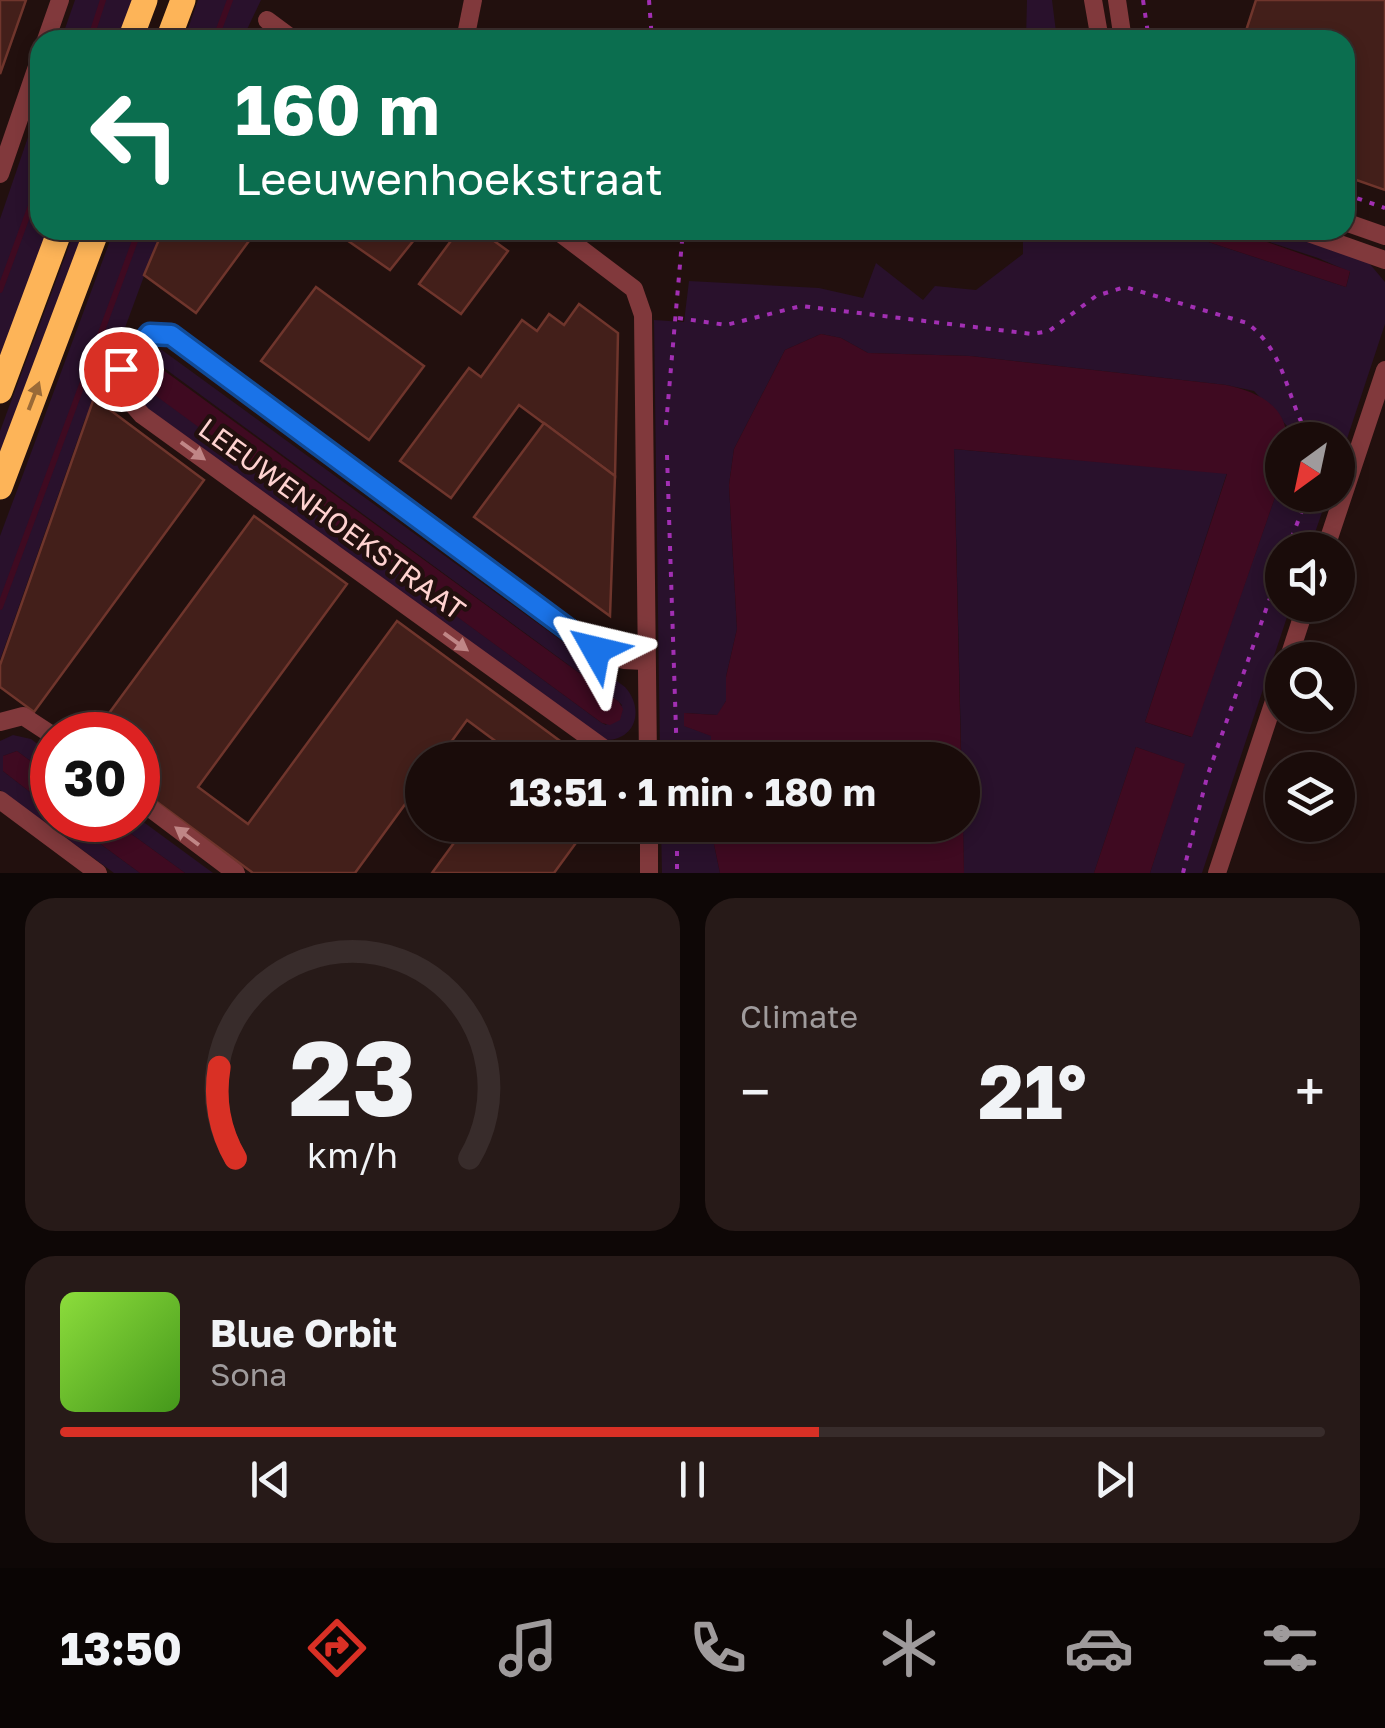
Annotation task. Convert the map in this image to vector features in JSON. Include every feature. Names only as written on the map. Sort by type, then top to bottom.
[{"type":"main road","points":[[134,30],[145,0]]},
{"type":"main road","points":[[172,30],[183,0]]},
{"type":"main road","points":[[0,392],[56,240]]},
{"type":"main road","points":[[0,487],[93,240]]},
{"type":"street","points":[[50,30],[60,0]]},
{"type":"street","points":[[467,30],[473,0]]},
{"type":"street","points":[[1093,0],[1098,30]]},
{"type":"street","points":[[1117,0],[1122,30]]},
{"type":"street","points":[[267,20],[280,30]]},
{"type":"street","points":[[0,174],[30,87]]},
{"type":"street","points":[[1355,226],[1385,236]]},
{"type":"street","points":[[569,240],[634,289],[642,315],[647,742]]},
{"type":"street","points":[[1328,240],[1385,260]]},
{"type":"street","name":"LEEUWENHOEKSTRAAT","points":[[595,742],[142,414],[120,390],[121,369],[150,334],[171,335],[596,650],[624,660],[644,661]]},
{"type":"street","points":[[1331,532],[1385,370]]},
{"type":"street","points":[[0,722],[23,716],[30,721]]},
{"type":"street","points":[[1217,873],[1265,728]]},
{"type":"street","points":[[0,800],[98,873]]},
{"type":"street","points":[[160,816],[236,873]]},
{"type":"street","points":[[649,842],[649,873]]},
{"type":"path","points":[[650,0],[652,30]]},
{"type":"path","points":[[1143,0],[1147,30]]},
{"type":"path","points":[[1355,198],[1385,208]]},
{"type":"path","points":[[666,427],[682,240]]},
{"type":"path","points":[[678,318],[726,325],[801,306],[1032,334],[1049,331],[1096,296],[1125,287],[1247,323],[1263,335],[1279,359],[1299,422]]},
{"type":"path","points":[[666,447],[676,742]]},
{"type":"path","points":[[1183,873],[1208,777],[1265,613]]},
{"type":"path","points":[[677,842],[677,873]]},
{"type":"shaded area","points":[[75,0],[132,0],[122,30],[64,30]]},
{"type":"shaded area","points":[[198,0],[261,0],[247,30],[188,30]]},
{"type":"shaded area","points":[[1027,0],[1052,0],[1056,30],[1026,30]]},
{"type":"shaded area","points":[[30,131],[30,240],[44,240],[0,359],[0,219]]},
{"type":"shaded area","points":[[71,240],[82,240],[0,462],[0,431]]},
{"type":"shaded area","points":[[110,240],[157,240],[101,393],[85,419],[0,660],[0,536]]},
{"type":"shaded area","points":[[1023,240],[1203,240],[1346,287],[1350,272],[1263,240],[1309,240],[1369,263],[1385,282],[1385,324],[1353,422],[1283,422],[1254,391],[1226,385],[970,356],[868,353],[841,338],[821,334],[785,350],[734,449],[729,485],[737,629],[726,677],[726,701],[718,715],[685,713],[685,726],[712,736],[712,742],[660,742],[654,320],[684,322],[689,281],[819,288],[863,298],[876,263],[923,300],[935,286],[976,290],[1023,254]]},
{"type":"shaded area","points":[[1203,240],[1262,240],[1350,271],[1346,287]]},
{"type":"shaded area","points":[[821,334],[841,338],[868,353],[970,356],[1226,385],[1268,402],[1283,422],[1265,422],[1265,512],[1270,512],[1192,737],[1145,722],[1227,474],[954,449],[961,742],[711,742],[711,736],[684,726],[684,713],[717,715],[726,701],[726,677],[737,629],[729,485],[734,449],[785,350]]},
{"type":"shaded area","points":[[162,350],[625,687],[635,705],[630,730],[623,736],[603,740],[137,401],[130,383],[133,367],[152,352]],"holes":[[[160,365],[622,705],[606,725],[602,723],[145,387]]]},
{"type":"shaded area","points":[[155,364],[619,702],[623,709],[620,720],[610,725],[602,723],[148,390],[143,375]]},
{"type":"shaded area","points":[[954,449],[1227,473],[1145,722],[1191,737],[1270,512],[1322,512],[1315,532],[1265,532],[1265,622],[1285,622],[1279,642],[1265,642],[1265,683],[1202,873],[1150,873],[1184,764],[1136,747],[1094,873],[964,873],[963,842],[980,842],[980,742],[961,742]]},
{"type":"shaded area","points":[[13,735],[30,739],[30,761],[17,751],[3,756],[3,771],[30,792],[30,812],[0,790],[0,741]]},
{"type":"shaded area","points":[[1136,747],[1185,764],[1150,873],[1094,873]]},
{"type":"shaded area","points":[[17,751],[30,761],[30,792],[3,771],[3,756]]},
{"type":"shaded area","points":[[160,834],[213,873],[185,873],[142,842],[160,842]]},
{"type":"shaded area","points":[[71,842],[98,842],[140,873],[114,873]]},
{"type":"shaded area","points":[[98,842],[142,842],[185,873],[140,873]]},
{"type":"shaded area","points":[[661,842],[714,842],[720,873],[662,873]]},
{"type":"shaded area","points":[[714,842],[963,842],[964,873],[720,873]]},
{"type":"building","points":[[0,0],[26,0],[0,74]]},
{"type":"building","points":[[1256,0],[1385,0],[1385,190],[1355,180],[1355,30],[1246,30]]},
{"type":"building","points":[[159,240],[250,240],[196,313],[144,275]]},
{"type":"building","points":[[347,240],[414,240],[390,270]]},
{"type":"building","points":[[452,240],[493,240],[508,251],[461,314],[419,284]]},
{"type":"building","points":[[316,287],[424,366],[369,440],[261,361]]},
{"type":"building","points":[[579,304],[618,333],[615,476],[519,405],[451,498],[400,461],[469,368],[481,377],[522,320],[537,331],[549,314],[564,325]]},
{"type":"building","points":[[94,398],[204,480],[34,712],[0,687],[0,665]]},
{"type":"building","points":[[544,423],[615,476],[610,616],[474,517]]},
{"type":"building","points":[[254,516],[347,584],[198,787],[248,824],[397,621],[562,742],[497,742],[467,720],[451,742],[405,742],[405,804],[355,873],[253,873],[160,804],[160,712],[110,712]]},
{"type":"building","points":[[455,842],[577,842],[554,873],[432,873]]},
{"type":"waterway","points":[[93,30],[103,0]]},
{"type":"waterway","points":[[219,30],[230,0]]},
{"type":"waterway","points":[[0,290],[30,208]]},
{"type":"waterway","points":[[0,607],[135,240]]},
{"type":"route","points":[[121,369],[150,334],[171,335],[596,650]]}]
